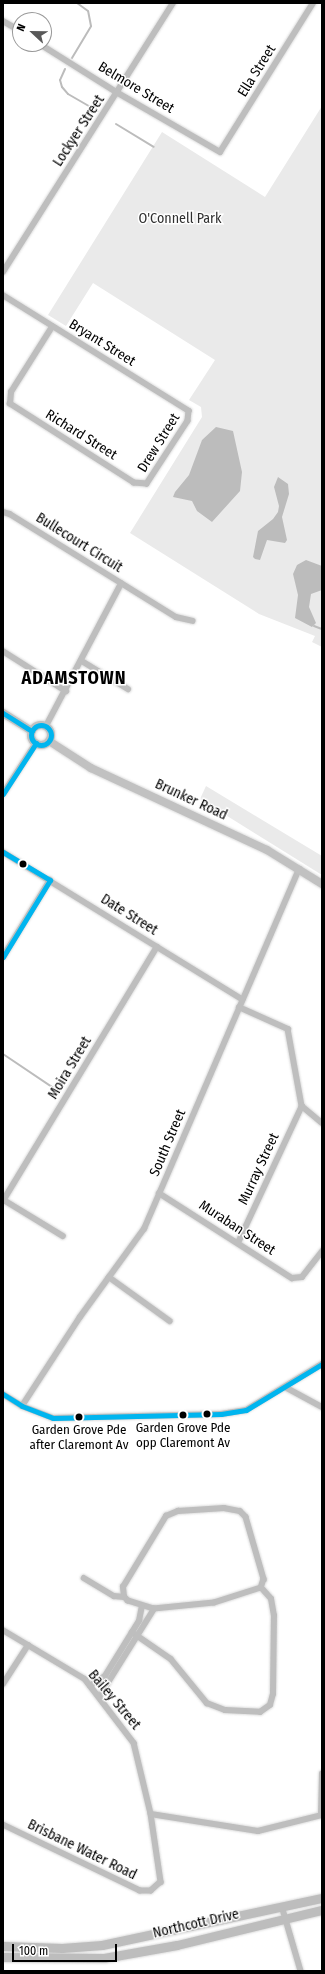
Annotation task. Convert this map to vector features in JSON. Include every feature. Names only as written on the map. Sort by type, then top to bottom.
[{"type":"main road","points":[[3,713],[32,731]]},
{"type":"main road","points":[[38,725],[46,726],[51,733],[49,741],[43,745],[36,743],[32,738],[32,731],[38,725]]},
{"type":"main road","name":"Brunker Road","points":[[49,741],[91,768],[267,850],[322,884]]},
{"type":"main road","name":"Northcott Drive","points":[[3,1946],[62,1948],[102,1945],[322,1898]]},
{"type":"main road","name":"Northcott Drive","points":[[3,1957],[104,1958],[176,1945],[322,1910]]},
{"type":"street","name":"Lockyer Street","points":[[3,272],[118,93],[173,3]]},
{"type":"street","name":"Ella Street","points":[[220,152],[314,3]]},
{"type":"street","points":[[3,21],[12,26]]},
{"type":"street","name":"Belmore Street","points":[[52,52],[118,93],[220,152]]},
{"type":"street","name":"Bryant Street","points":[[3,295],[52,327],[189,411]]},
{"type":"street","name":"Richard Street","points":[[52,327],[10,392],[8,400],[20,411],[134,482],[144,486]]},
{"type":"street","name":"Drew Street","points":[[144,486],[149,481],[188,421],[189,411]]},
{"type":"street","name":"Bullecourt Circuit","points":[[3,512],[10,514],[121,584],[82,661],[46,726]]},
{"type":"street","points":[[121,584],[176,617],[193,621]]},
{"type":"street","points":[[3,651],[66,691]]},
{"type":"street","points":[[82,661],[128,689]]},
{"type":"street","points":[[3,794],[36,743]]},
{"type":"street","name":"Date Street","points":[[3,852],[242,999]]},
{"type":"street","name":"South Street","points":[[22,1406],[80,1317],[144,1229],[299,869]]},
{"type":"street","points":[[3,957],[50,880]]},
{"type":"street","name":"Moira Street","points":[[3,1201],[157,947]]},
{"type":"street","points":[[239,1007],[288,1029],[302,1106],[322,1123]]},
{"type":"street","name":"Murray Street","points":[[238,1243],[302,1106]]},
{"type":"street","name":"Muraban Street","points":[[159,1193],[292,1278],[302,1277],[322,1251]]},
{"type":"street","points":[[3,1201],[63,1236]]},
{"type":"street","points":[[110,1277],[170,1320]]},
{"type":"street","points":[[3,1394],[22,1406],[53,1418],[71,1419],[221,1414],[246,1410],[322,1364]]},
{"type":"street","points":[[285,1387],[322,1407]]},
{"type":"street","points":[[224,1508],[240,1510],[246,1517],[264,1579],[261,1588],[214,1603],[154,1609],[130,1603],[124,1597],[122,1588],[166,1516],[178,1511],[224,1508]]},
{"type":"street","points":[[84,1578],[114,1596],[124,1597]]},
{"type":"street","points":[[132,1632],[171,1659],[207,1702],[225,1710],[260,1712],[270,1704],[273,1694],[274,1616],[271,1599],[261,1588]]},
{"type":"street","points":[[90,1686],[105,1676],[140,1617],[142,1606]]},
{"type":"street","points":[[99,1697],[154,1609]]},
{"type":"street","name":"Bailey Street","points":[[3,1630],[85,1679],[134,1743],[151,1814],[161,1875],[157,1888],[151,1891]]},
{"type":"street","points":[[3,1684],[28,1645]]},
{"type":"street","points":[[151,1814],[258,1831],[322,1815],[322,1774]]},
{"type":"street","name":"Brisbane Water Road","points":[[3,1825],[136,1890],[151,1891]]},
{"type":"street","points":[[282,1906],[284,1918],[301,1971]]},
{"type":"green space","name":"O'Connell Park","points":[[322,106],[322,647],[312,642],[315,636],[259,614],[130,533],[202,417],[201,407],[189,400],[215,360],[93,283],[66,326],[48,315],[162,132],[265,197]]},
{"type":"green space","points":[[206,786],[322,856],[322,875],[200,799]]},
{"type":"shaded area","points":[[216,427],[233,431],[242,472],[240,491],[212,522],[197,511],[192,501],[173,497],[175,492],[189,475],[202,440]]},
{"type":"shaded area","points":[[278,477],[288,484],[289,494],[282,517],[287,540],[285,543],[267,540],[260,560],[255,559],[253,557],[258,531],[273,519],[278,512],[279,506],[274,487]]},
{"type":"shaded area","points":[[306,560],[322,566],[322,590],[311,594],[309,607],[316,623],[312,627],[295,618],[298,595],[293,574],[297,565]]},
{"type":"waterway","points":[[72,58],[91,26],[88,11],[77,3]]},
{"type":"waterway","points":[[65,69],[60,80],[62,87],[68,94],[97,111]]},
{"type":"waterway","points":[[116,124],[154,147]]},
{"type":"waterway","points":[[314,626],[322,629]]},
{"type":"waterway","points":[[3,1054],[58,1091]]},
{"type":"transit line","points":[[3,713],[32,731]]},
{"type":"transit line","points":[[41,725],[48,728],[51,735],[48,742],[41,745],[34,742],[31,735],[34,728],[41,725]]},
{"type":"transit line","points":[[3,794],[36,743]]},
{"type":"transit line","points":[[3,852],[50,880]]},
{"type":"transit line","points":[[3,957],[50,880]]},
{"type":"transit line","points":[[3,1394],[22,1406],[53,1418],[221,1414],[246,1410],[322,1364]]},
{"type":"place","name":"Garden Grove Pde opp Claremont Av","points":[[183,1415]]},
{"type":"place","name":"Garden Grove Pde after Claremont Av","points":[[79,1417]]},
{"type":"district","name":"ADAMSTOWN","points":[[74,678]]}]
